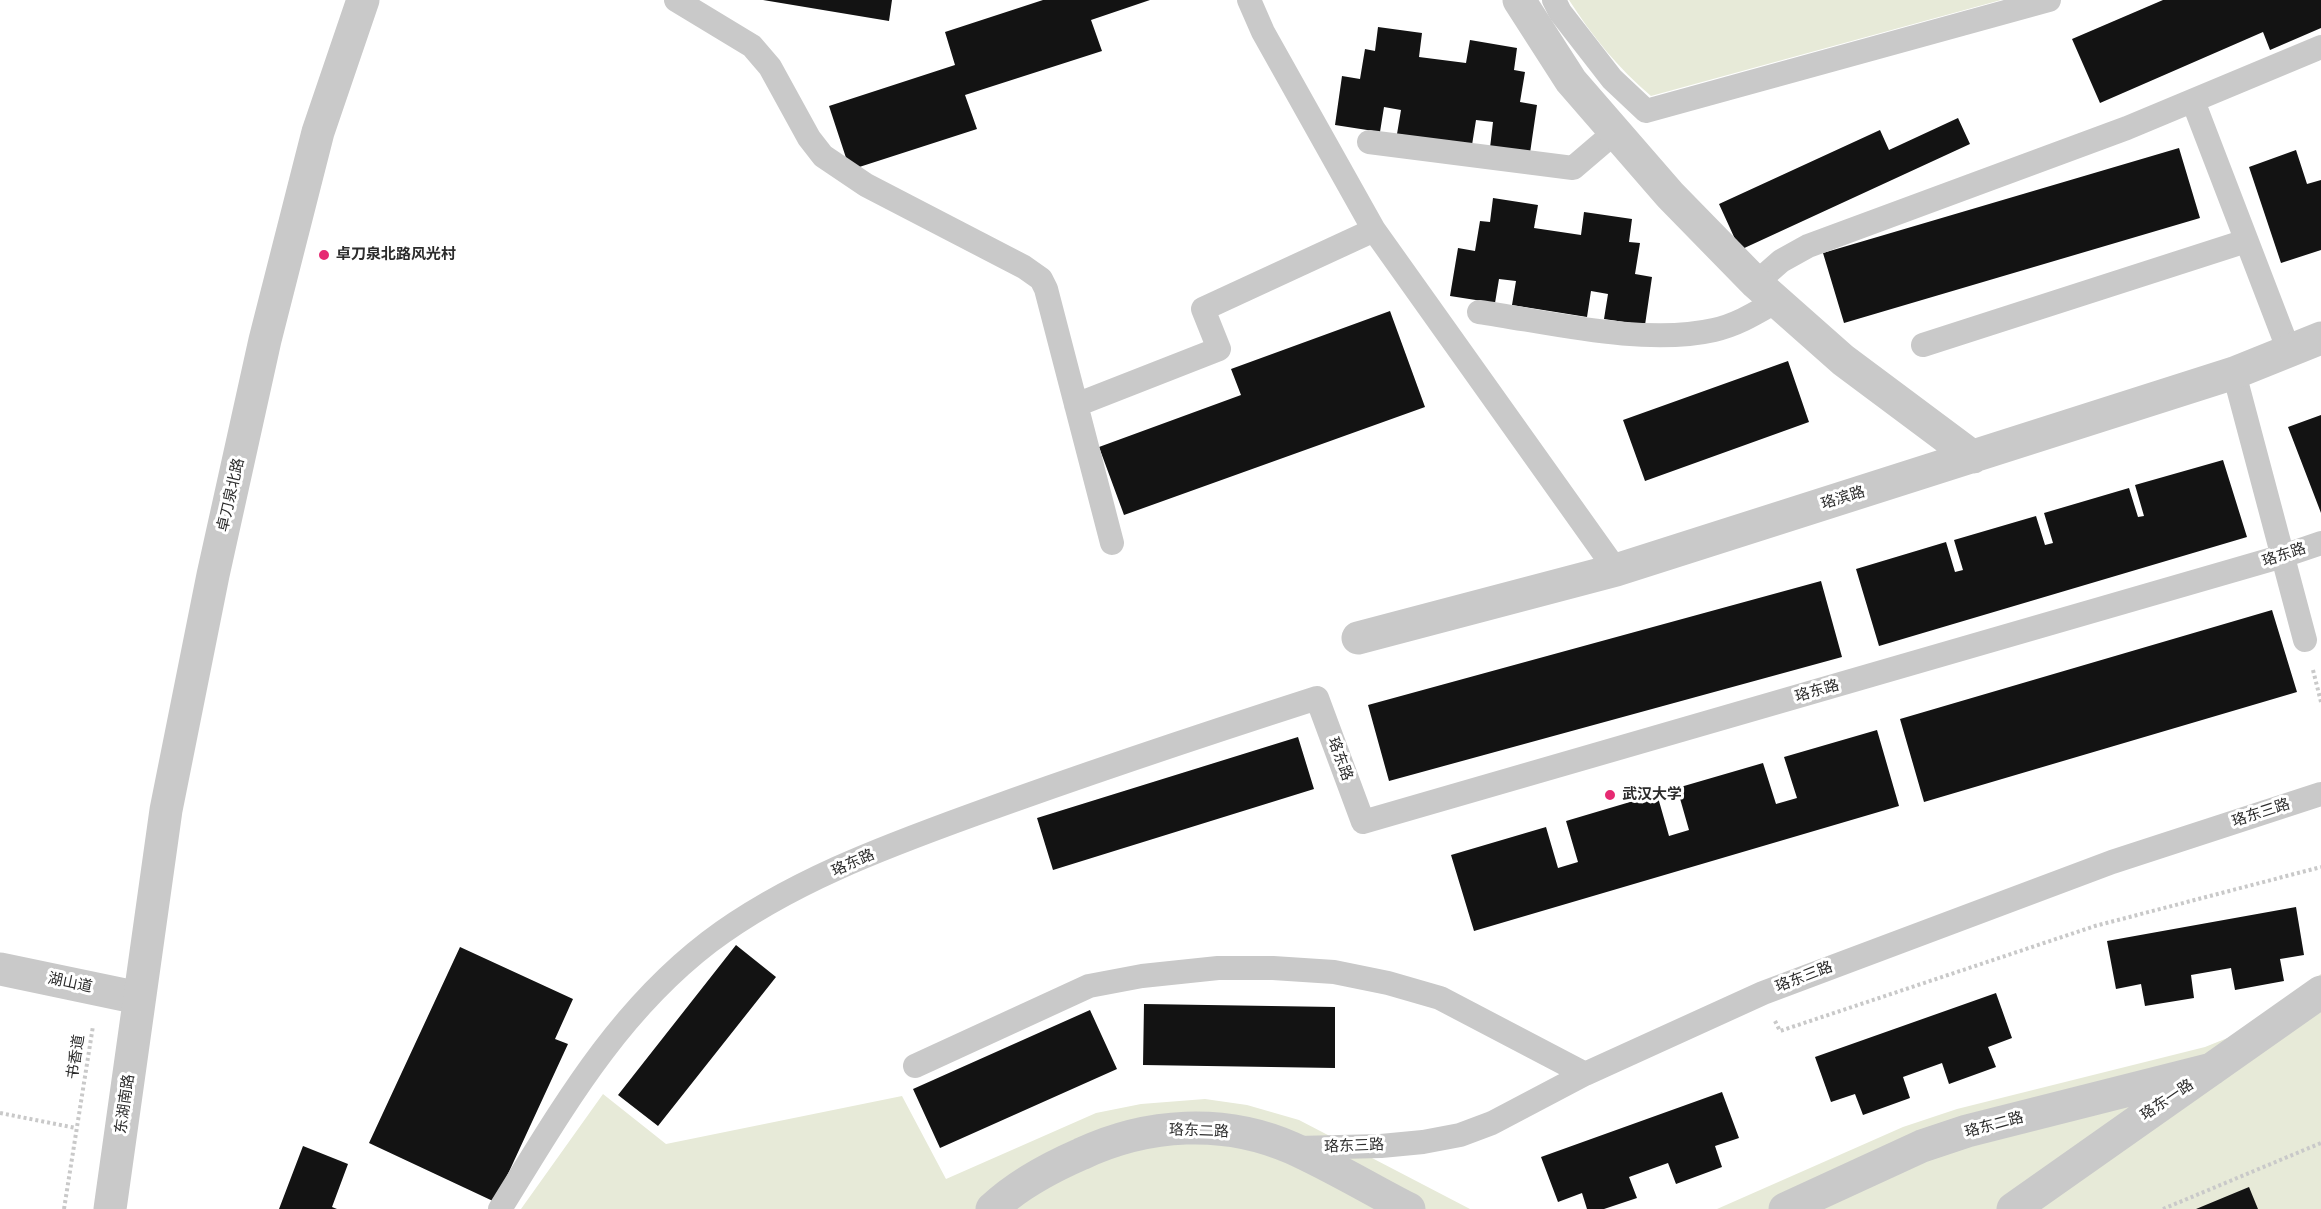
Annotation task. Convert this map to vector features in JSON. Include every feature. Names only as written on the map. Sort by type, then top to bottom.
[{"type":"street","name":"卓刀泉北路","points":[[139,998],[166,810],[213,575],[263,351],[318,132],[363,0]]},
{"type":"street","points":[[1514,1],[1571,81],[1614,133],[1670,195],[1766,292],[1843,360],[1973,458]]},
{"type":"street","name":"珞滨路","points":[[1358,638],[1616,570],[2234,373],[2321,338]]},
{"type":"street","name":"湖山道","points":[[0,969],[139,998]]},
{"type":"street","name":"珞东一路","points":[[2013,1209],[2321,993]]},
{"type":"street","name":"东湖南路","points":[[110,1209],[139,998]]},
{"type":"street","name":"珞东二路","points":[[1785,1209],[1922,1146],[1967,1131],[2212,1069]]},
{"type":"street","name":"珞东二路","points":[[993,1209],[1035,1177],[1103,1143],[1149,1130],[1189,1128],[1223,1130],[1257,1136],[1291,1148],[1409,1209]]},
{"type":"lane","points":[[676,0],[752,46],[770,66],[809,138],[822,156],[866,185],[1024,267],[1041,279],[1046,289],[1112,543]]},
{"type":"lane","points":[[1249,0],[1263,32],[1374,230],[1616,570]]},
{"type":"lane","points":[[1554,0],[1560,12],[1612,79],[1646,111],[2049,0]]},
{"type":"lane","points":[[1479,312],[1612,332],[1680,334],[1713,330],[1740,321],[1766,292],[1782,261],[1808,246],[2193,101],[2321,47]]},
{"type":"lane","points":[[2193,101],[2289,351]]},
{"type":"lane","points":[[1369,142],[1573,168],[1614,133]]},
{"type":"lane","points":[[1076,405],[1219,349],[1203,309],[1374,230]]},
{"type":"lane","points":[[1923,345],[2246,241]]},
{"type":"lane","points":[[2234,373],[2305,640]]},
{"type":"lane","name":"珞东路","points":[[500,1209],[581,1078],[618,1029],[708,943],[748,914],[803,885],[904,840],[1089,772],[1317,698],[1363,822],[2283,556],[2321,543]]},
{"type":"lane","name":"珞东三路","points":[[1291,1148],[1381,1146],[1423,1142],[1460,1135],[1492,1123],[1585,1074],[1763,993],[2112,861],[2321,794]]},
{"type":"lane","points":[[915,1066],[1089,986],[1142,976],[1218,969],[1273,968],[1334,972],[1388,983],[1440,998],[1585,1074]]},
{"type":"path","points":[[1808,1022],[2095,926],[2321,867]]},
{"type":"path","name":"书香道","points":[[64,1209],[99,990]]},
{"type":"path","points":[[0,1113],[76,1128]]},
{"type":"path","points":[[2163,1209],[2321,1143]]},
{"type":"green space","points":[[1569,0],[2001,0],[1651,96],[1607,51]]},
{"type":"green space","points":[[2321,974],[2321,1209],[1717,1209],[1903,1127],[1957,1109],[2205,1047],[2235,1035]]},
{"type":"green space","points":[[603,1094],[666,1144],[902,1096],[946,1179],[1096,1113],[1141,1104],[1205,1099],[1247,1105],[1299,1120],[1470,1209],[521,1209]]},
{"type":"building","points":[[763,0],[892,0],[889,21]]},
{"type":"building","points":[[1043,0],[1150,0],[1091,20],[1102,51],[965,95],[977,129],[850,170],[829,106],[955,65],[945,32]]},
{"type":"building","points":[[2163,0],[2321,0],[2321,28],[2270,50],[2263,32],[2100,103],[2072,39]]},
{"type":"building","points":[[1378,27],[1422,33],[1419,57],[1466,63],[1470,40],[1517,48],[1514,70],[1525,72],[1520,102],[1537,105],[1530,153],[1490,148],[1493,122],[1476,120],[1472,145],[1397,134],[1401,110],[1384,107],[1380,132],[1335,125],[1342,76],[1360,79],[1365,49],[1375,51]]},
{"type":"building","points":[[1958,118],[1970,144],[1740,250],[1719,204],[1880,130],[1889,150]]},
{"type":"building","points":[[2179,148],[2200,218],[1844,323],[1823,253]]},
{"type":"building","points":[[2296,150],[2307,184],[2321,180],[2321,250],[2281,263],[2249,167]]},
{"type":"building","points":[[1493,198],[1538,205],[1534,228],[1581,235],[1584,212],[1632,219],[1629,242],[1640,243],[1635,274],[1652,277],[1645,325],[1604,319],[1608,294],[1591,291],[1587,317],[1512,305],[1516,281],[1499,279],[1495,303],[1450,296],[1458,248],[1475,251],[1480,221],[1490,222]]},
{"type":"building","points":[[1390,311],[1425,407],[1124,515],[1099,447],[1241,395],[1231,369]]},
{"type":"building","points":[[1788,361],[1809,422],[1645,481],[1623,420]]},
{"type":"building","points":[[2321,415],[2321,513],[2288,427]]},
{"type":"building","points":[[2223,460],[2247,537],[1879,646],[1856,569],[1946,542],[1955,572],[1963,570],[1954,540],[2036,516],[2045,545],[2053,543],[2044,513],[2129,488],[2138,517],[2144,516],[2135,485]]},
{"type":"building","points":[[1821,581],[1842,657],[1389,781],[1368,705]]},
{"type":"building","points":[[2272,610],[2297,692],[1924,802],[1900,719]]},
{"type":"building","points":[[1877,730],[1899,806],[1474,931],[1451,855],[1546,827],[1558,868],[1578,862],[1566,821],[1657,794],[1669,836],[1689,830],[1677,788],[1763,763],[1776,804],[1797,798],[1784,757]]},
{"type":"building","points":[[1298,737],[1314,789],[1053,870],[1037,818]]},
{"type":"building","points":[[2296,907],[2304,955],[2280,959],[2284,981],[2235,990],[2231,968],[2191,975],[2194,998],[2145,1006],[2141,984],[2116,989],[2107,941]]},
{"type":"building","points":[[736,945],[776,977],[658,1126],[618,1095]]},
{"type":"building","points":[[460,947],[573,999],[555,1039],[568,1044],[495,1202],[369,1143]]},
{"type":"building","points":[[1996,993],[2012,1038],[1988,1047],[1996,1067],[1949,1084],[1942,1063],[1903,1077],[1910,1098],[1863,1115],[1855,1094],[1831,1102],[1815,1057]]},
{"type":"building","points":[[1144,1004],[1335,1007],[1335,1068],[1143,1065]]},
{"type":"building","points":[[1090,1010],[1117,1069],[940,1148],[913,1089]]},
{"type":"building","points":[[1722,1092],[1739,1138],[1715,1146],[1722,1167],[1676,1184],[1668,1163],[1629,1177],[1637,1198],[1604,1209],[1587,1209],[1582,1193],[1558,1202],[1541,1157]]},
{"type":"building","points":[[303,1146],[348,1164],[332,1207],[337,1209],[279,1209]]},
{"type":"building","points":[[2249,1187],[2258,1209],[2196,1209]]},
{"type":"place","name":"卓刀泉北路风光村","points":[[324,255]]},
{"type":"place","name":"武汉大学","points":[[1610,795]]}]
